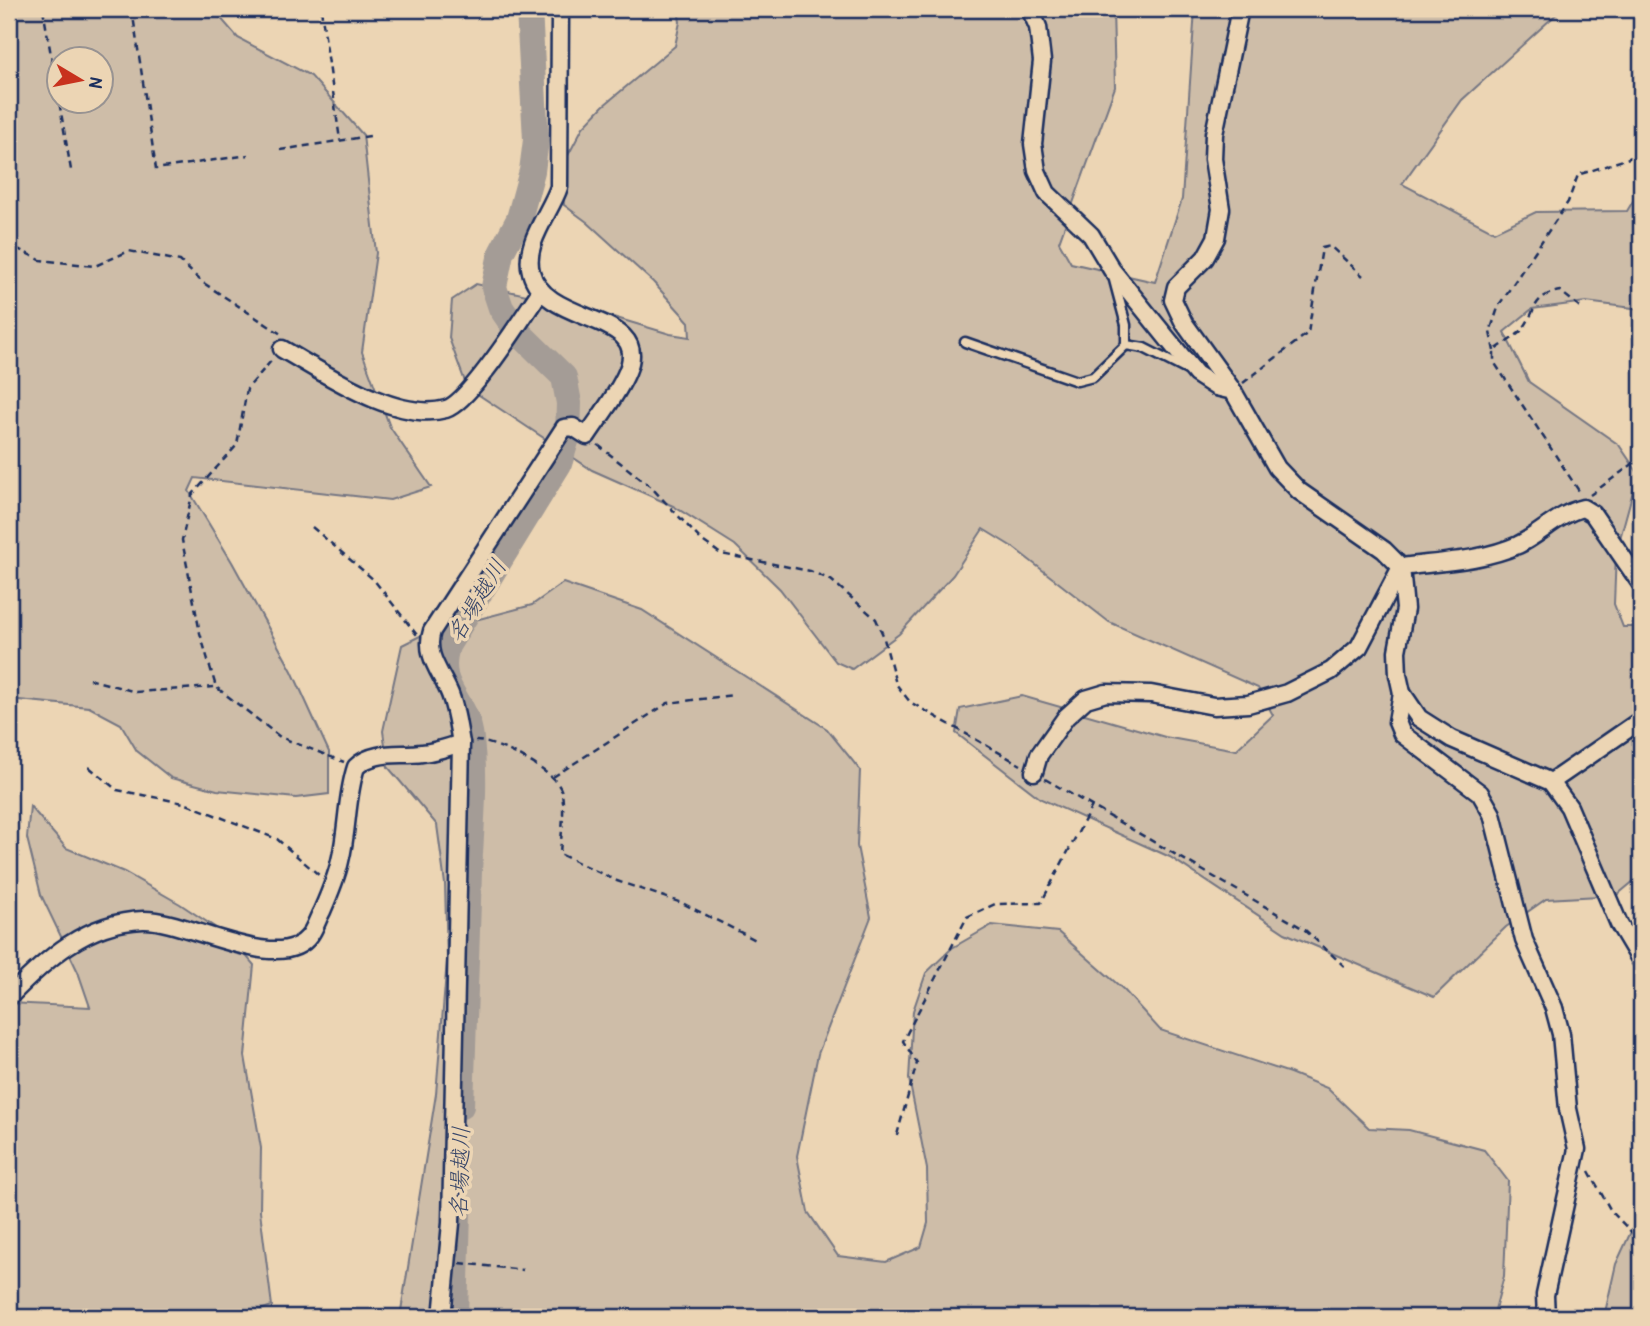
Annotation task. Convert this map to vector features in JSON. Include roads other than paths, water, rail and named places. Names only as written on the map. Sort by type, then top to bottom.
[{"type":"street","points":[[442,1317],[451,1223],[461,743],[451,696],[429,653],[428,642],[432,631],[564,428],[581,432],[627,374],[631,362],[631,349],[626,337],[615,328],[556,304],[540,292],[530,271],[531,252],[538,227],[553,205],[559,187],[560,9]]},
{"type":"street","points":[[1030,9],[1038,27],[1042,61],[1033,144],[1037,171],[1047,193],[1091,235],[1112,271],[1196,374],[1216,387],[1233,391]]},
{"type":"street","points":[[1240,9],[1214,134],[1213,159],[1221,209],[1216,238],[1205,258],[1176,287],[1174,300],[1184,323],[1233,391],[1277,468],[1299,491],[1384,550],[1401,567],[1405,609],[1397,651],[1398,675],[1402,693],[1419,718],[1452,739],[1551,782],[1569,807],[1619,924],[1641,961]]},
{"type":"street","points":[[282,349],[359,393],[389,405],[423,410],[447,408],[470,389],[540,292]]},
{"type":"street","points":[[1401,567],[1485,556],[1519,544],[1569,511],[1583,508],[1593,514],[1641,584]]},
{"type":"street","points":[[1034,772],[1039,755],[1066,717],[1086,699],[1106,693],[1151,694],[1214,706],[1248,704],[1287,693],[1331,671],[1359,646],[1401,567]]},
{"type":"street","points":[[1402,693],[1397,722],[1402,734],[1480,793],[1492,814],[1524,940],[1558,1021],[1568,1109],[1577,1149],[1545,1295],[1546,1317]]},
{"type":"street","points":[[1551,782],[1641,720]]},
{"type":"street","points":[[9,997],[60,949],[93,932],[142,919],[161,920],[228,943],[259,948],[288,949],[301,944],[310,936],[333,887],[341,860],[356,767],[373,756],[425,753],[461,743]]},
{"type":"lane","points":[[965,342],[1077,381],[1093,377],[1126,345],[1126,325],[1112,271]]},
{"type":"lane","points":[[1126,345],[1144,348],[1196,374]]},
{"type":"waterway","name":"名場越川","points":[[461,1106],[473,772],[468,725],[448,684],[444,661],[447,646],[559,464],[568,435],[569,403],[564,377],[516,330],[501,308],[494,287],[501,253],[519,219],[532,171],[536,140],[529,9]]},
{"type":"waterway","name":"名場越川","points":[[455,1317],[458,1211]]}]
